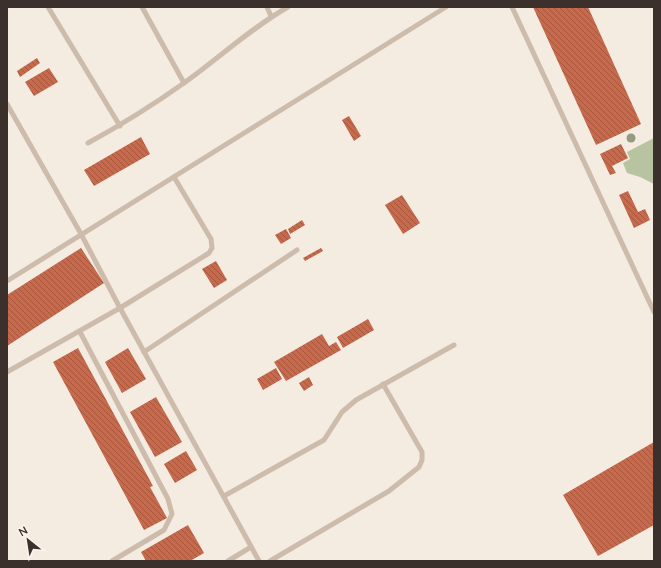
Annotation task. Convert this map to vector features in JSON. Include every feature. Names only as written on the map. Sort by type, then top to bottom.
[{"type":"lane","points":[[48,7],[120,126]]},
{"type":"lane","points":[[142,7],[184,84]]},
{"type":"lane","points":[[267,7],[271,16]]},
{"type":"lane","points":[[88,143],[120,126],[184,84],[271,16],[288,7]]},
{"type":"lane","points":[[7,281],[446,7]]},
{"type":"lane","points":[[512,7],[654,312]]},
{"type":"lane","points":[[7,104],[81,234],[259,561]]},
{"type":"lane","points":[[7,372],[80,332],[209,253],[212,248],[211,239],[174,177]]},
{"type":"lane","points":[[144,352],[297,250]]},
{"type":"lane","points":[[80,332],[168,499],[172,514],[164,530],[112,561]]},
{"type":"lane","points":[[224,496],[324,440],[342,412],[356,400],[454,345]]},
{"type":"lane","points":[[270,561],[389,491],[419,467],[422,460],[422,452],[384,384]]},
{"type":"lane","points":[[228,561],[251,547]]},
{"type":"green space","points":[[654,138],[654,184],[640,177],[627,173],[623,163],[630,159],[627,152]]},
{"type":"building","points":[[533,7],[588,7],[641,124],[596,145]]},
{"type":"building","points":[[37,58],[40,63],[20,77],[17,71]]},
{"type":"building","points":[[49,68],[58,82],[34,96],[25,82]]},
{"type":"building","points":[[349,116],[361,136],[354,141],[342,120]]},
{"type":"building","points":[[141,137],[150,154],[94,186],[84,170]]},
{"type":"building","points":[[621,144],[628,158],[612,166],[616,173],[610,175],[600,154]]},
{"type":"building","points":[[628,191],[638,212],[645,209],[650,220],[634,228],[619,195]]},
{"type":"building","points":[[402,195],[420,223],[403,234],[385,205]]},
{"type":"building","points":[[302,220],[305,225],[290,234],[288,229]]},
{"type":"building","points":[[286,229],[291,238],[281,244],[275,235]]},
{"type":"building","points":[[81,248],[104,283],[7,346],[7,295]]},
{"type":"building","points":[[321,248],[323,251],[305,261],[303,258]]},
{"type":"building","points":[[216,261],[227,280],[214,288],[202,269]]},
{"type":"building","points":[[368,319],[374,330],[343,348],[337,337]]},
{"type":"building","points":[[322,334],[329,346],[336,342],[341,350],[286,381],[274,362]]},
{"type":"building","points":[[78,348],[153,486],[150,487],[167,518],[144,530],[53,362]]},
{"type":"building","points":[[128,348],[146,379],[122,393],[105,362]]},
{"type":"building","points":[[276,368],[282,379],[263,390],[257,379]]},
{"type":"building","points":[[309,377],[313,385],[304,391],[299,383]]},
{"type":"building","points":[[156,397],[182,442],[155,457],[130,412]]},
{"type":"building","points":[[654,442],[654,525],[598,556],[563,495]]},
{"type":"building","points":[[186,451],[197,470],[175,483],[164,464]]},
{"type":"building","points":[[188,525],[204,553],[190,561],[146,561],[141,552]]}]
